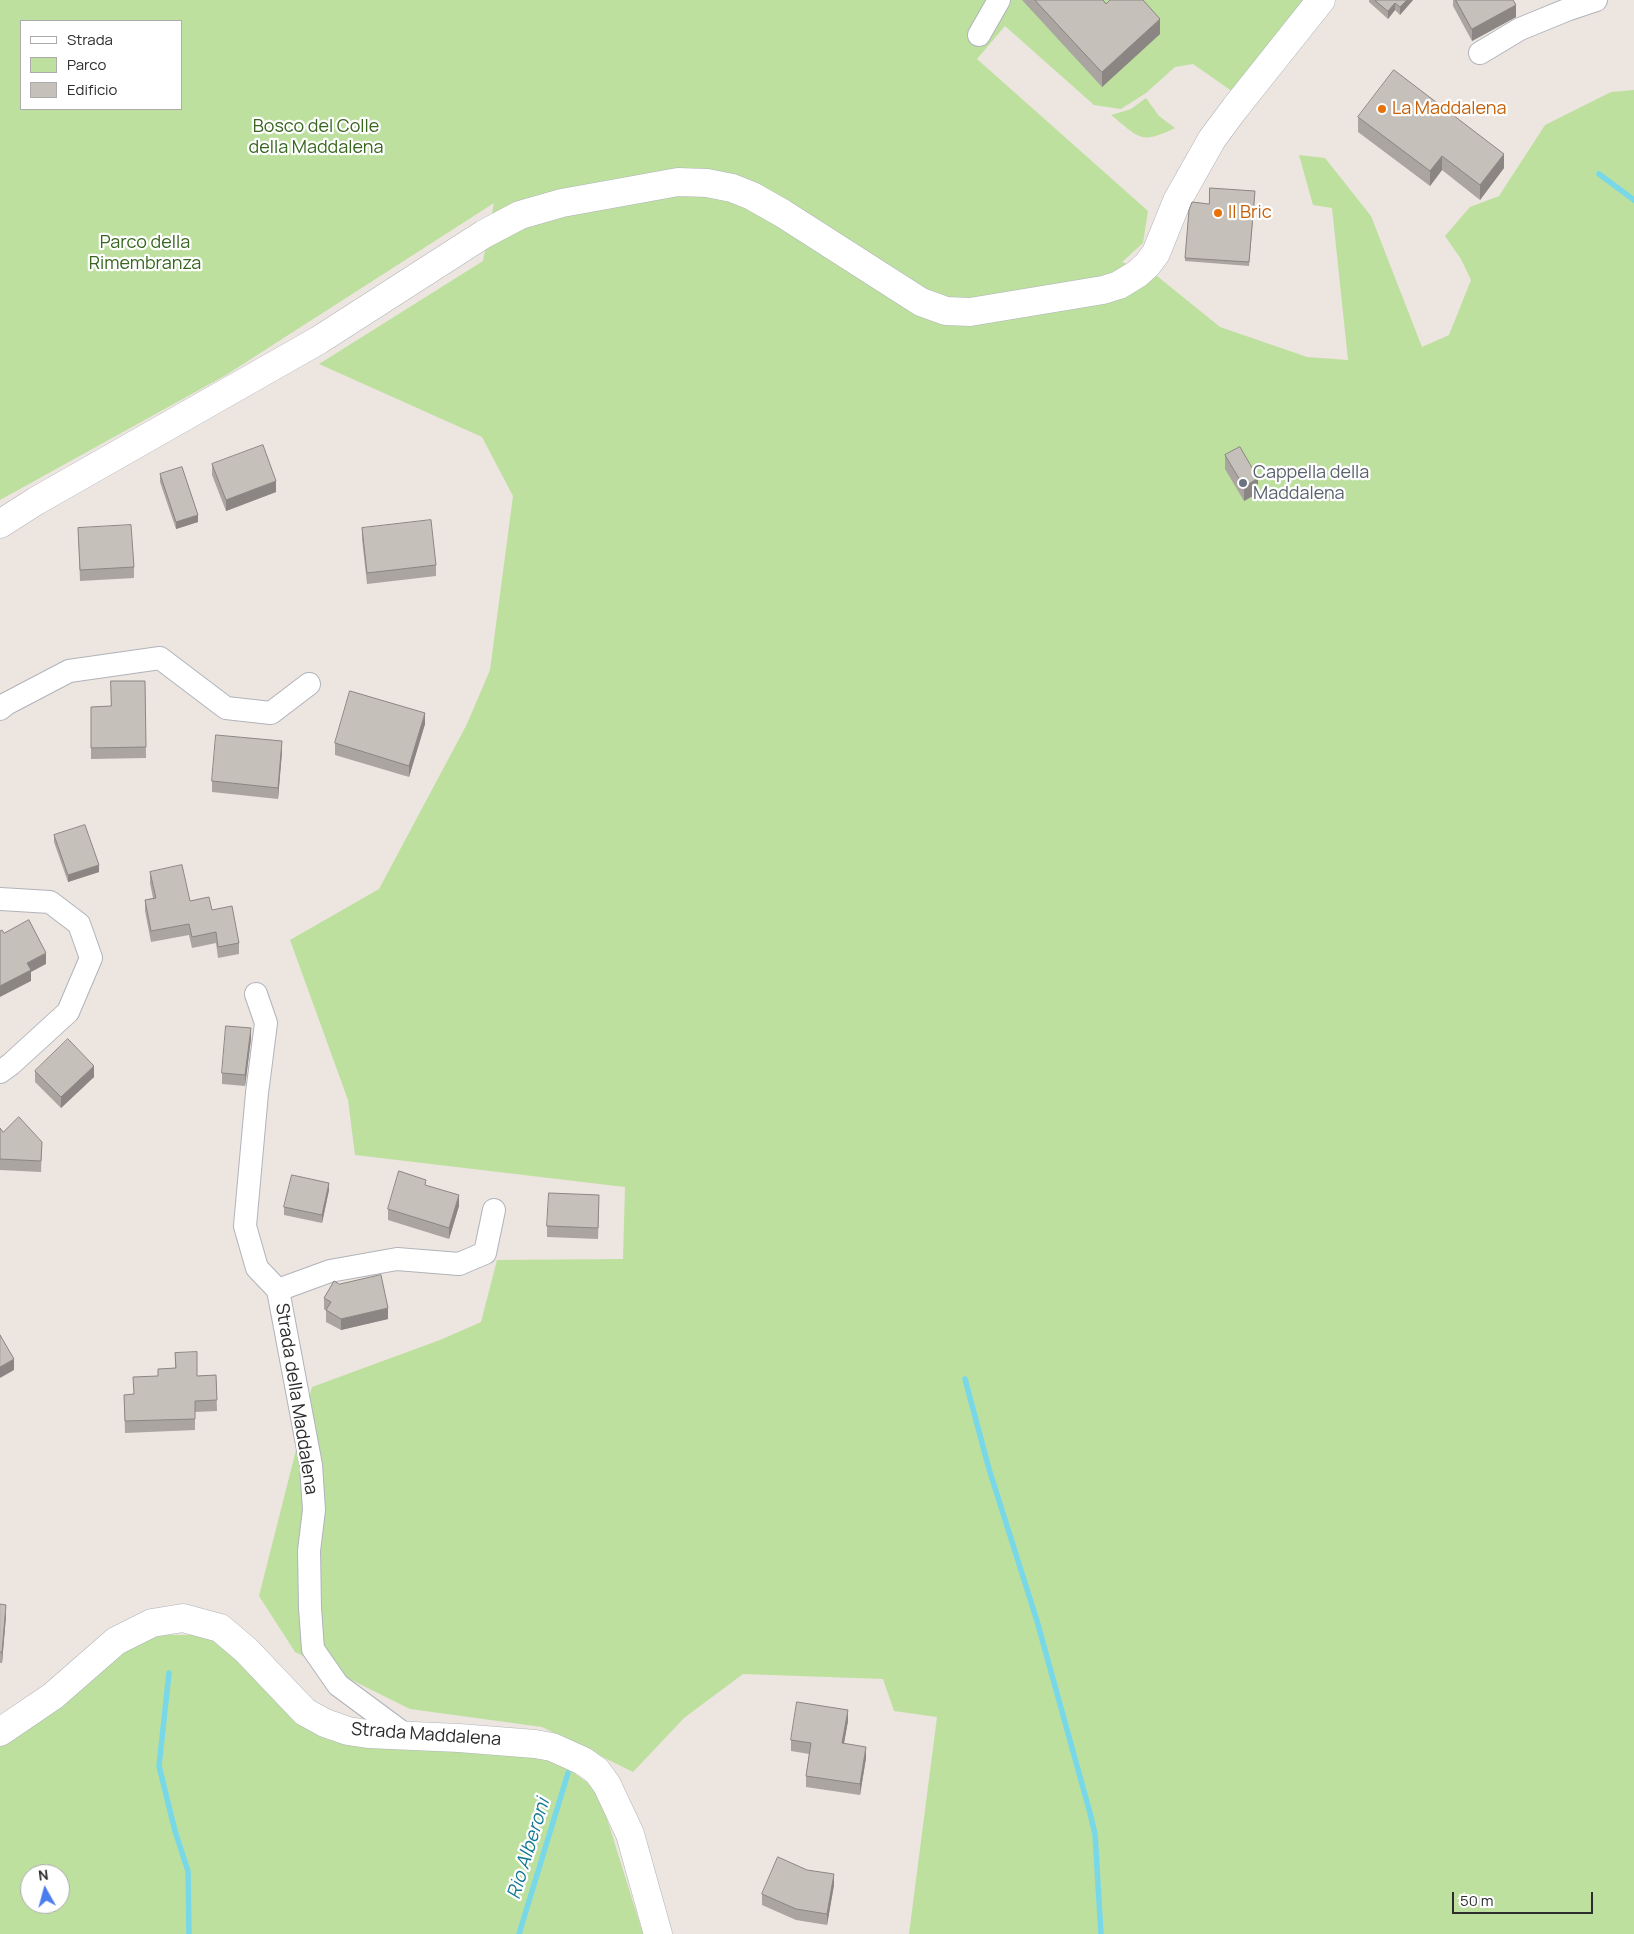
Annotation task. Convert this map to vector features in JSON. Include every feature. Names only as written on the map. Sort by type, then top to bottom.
[{"type":"street","points":[[980,35],[999,0]]},
{"type":"street","points":[[1480,53],[1520,29],[1596,0]]},
{"type":"street","points":[[0,524],[36,501],[319,340],[484,234],[520,215],[562,203],[678,182],[707,183],[732,188],[752,196],[782,214],[921,302],[946,311],[970,312],[1102,290],[1119,285],[1138,274],[1156,253],[1177,201],[1212,139],[1319,3]]},
{"type":"street","points":[[0,709],[69,671],[160,658],[226,708],[271,713],[309,684]]},
{"type":"street","points":[[0,899],[50,902],[79,924],[91,958],[68,1012],[0,1072]]},
{"type":"street","name":"Strada della Maddalena","points":[[256,994],[266,1023],[257,1092],[245,1226],[256,1268],[278,1290],[311,1465],[314,1510],[309,1551],[313,1650],[338,1685],[407,1736]]},
{"type":"street","name":"Strada della Maddalena","points":[[278,1290],[330,1271],[397,1259],[459,1264],[485,1253],[494,1210]]},
{"type":"street","name":"Strada Maddalena","points":[[0,1732],[53,1696],[116,1641],[152,1623],[182,1618],[220,1628],[246,1650],[305,1712],[325,1723],[348,1731],[368,1734],[480,1739],[552,1747],[583,1761],[597,1771],[607,1785],[630,1834],[658,1934]]},
{"type":"green space","points":[[0,0],[1307,0],[1236,94],[1193,64],[1175,67],[1146,93],[1121,109],[1094,105],[1005,26],[977,59],[1148,211],[1143,243],[1122,262],[1157,276],[1220,327],[1307,357],[1348,360],[1332,208],[1313,205],[1299,155],[1325,158],[1371,216],[1422,347],[1449,335],[1471,280],[1461,259],[1445,236],[1470,207],[1499,196],[1545,125],[1611,92],[1634,90],[1634,1934],[909,1934],[937,1717],[894,1711],[883,1679],[743,1674],[684,1718],[633,1772],[542,1727],[410,1709],[295,1652],[259,1596],[312,1387],[440,1340],[481,1322],[497,1260],[623,1259],[625,1187],[355,1155],[348,1100],[290,940],[379,889],[467,724],[490,670],[513,496],[482,437],[319,364],[483,261],[494,203],[226,375],[0,500]]},
{"type":"green space","points":[[1146,98],[1159,116],[1175,128],[1154,136],[1141,136],[1135,134],[1111,115],[1131,109]]},
{"type":"green space","points":[[149,1635],[204,1635],[239,1654],[285,1704],[328,1740],[549,1755],[598,1790],[643,1934],[0,1934],[0,1740]]},
{"type":"building","points":[[1035,0],[1103,0],[1106,4],[1110,0],[1143,0],[1160,19],[1102,72]]},
{"type":"building","points":[[1375,0],[1407,0],[1400,7],[1395,3],[1388,11]]},
{"type":"building","points":[[1456,0],[1513,0],[1516,5],[1472,29]]},
{"type":"building","points":[[1394,70],[1504,154],[1480,185],[1442,156],[1430,171],[1358,117]]},
{"type":"building","points":[[1210,188],[1255,191],[1249,262],[1185,258],[1189,210],[1192,202],[1209,204]]},
{"type":"building","points":[[263,445],[276,481],[226,500],[212,464]]},
{"type":"building","points":[[1240,447],[1258,478],[1244,487],[1225,455]]},
{"type":"building","points":[[182,467],[198,515],[176,522],[160,474]]},
{"type":"building","points":[[431,520],[436,565],[367,573],[362,528]]},
{"type":"building","points":[[131,525],[134,567],[80,570],[78,528]]},
{"type":"building","points":[[111,681],[145,681],[146,747],[91,748],[91,707],[111,706]]},
{"type":"building","points":[[350,691],[425,713],[409,766],[335,743]]},
{"type":"building","points":[[216,735],[282,741],[278,788],[212,781]]},
{"type":"building","points":[[85,825],[99,865],[68,875],[54,835]]},
{"type":"building","points":[[182,865],[190,901],[209,897],[212,910],[232,906],[239,943],[218,947],[216,932],[192,937],[189,924],[151,931],[145,900],[156,898],[150,872]]},
{"type":"building","points":[[29,920],[46,953],[27,963],[31,970],[0,986],[0,931],[2,930],[4,933]]},
{"type":"building","points":[[226,1026],[251,1028],[245,1075],[222,1073]]},
{"type":"building","points":[[68,1039],[94,1066],[61,1097],[35,1071]]},
{"type":"building","points":[[19,1117],[42,1142],[41,1161],[0,1159],[0,1128],[3,1132]]},
{"type":"building","points":[[399,1171],[426,1180],[425,1185],[459,1195],[449,1228],[388,1209]]},
{"type":"building","points":[[292,1175],[329,1183],[322,1215],[284,1207]]},
{"type":"building","points":[[549,1193],[599,1195],[598,1228],[547,1226]]},
{"type":"building","points":[[381,1275],[388,1308],[341,1319],[326,1310],[331,1302],[324,1298],[334,1281],[339,1284]]},
{"type":"building","points":[[0,1335],[14,1359],[0,1367]]},
{"type":"building","points":[[197,1352],[197,1376],[216,1375],[217,1400],[195,1401],[195,1419],[125,1421],[124,1395],[134,1394],[133,1377],[158,1376],[158,1369],[176,1368],[175,1353]]},
{"type":"building","points":[[0,1604],[6,1605],[2,1652],[0,1652]]},
{"type":"building","points":[[797,1702],[848,1710],[842,1743],[866,1747],[860,1784],[806,1776],[811,1743],[791,1740]]},
{"type":"building","points":[[778,1857],[807,1870],[834,1874],[827,1914],[796,1909],[762,1894]]},
{"type":"waterway","points":[[1599,174],[1634,200]]},
{"type":"waterway","points":[[965,1379],[989,1469],[1037,1621],[1090,1813],[1095,1834],[1101,1934]]},
{"type":"waterway","points":[[169,1673],[159,1766],[175,1831],[188,1871],[189,1934]]},
{"type":"waterway","name":"Rio Alberoni","points":[[519,1934],[568,1773]]},
{"type":"place","name":"La Maddalena","points":[[1382,109]]},
{"type":"place","name":"Il Bric","points":[[1218,213]]},
{"type":"place","name":"Cappella della Maddalena","points":[[1243,483]]},
{"type":"park label","name":"Bosco del Colle della Maddalena","points":[[316,137]]},
{"type":"park label","name":"Parco della Rimembranza","points":[[145,253]]}]
